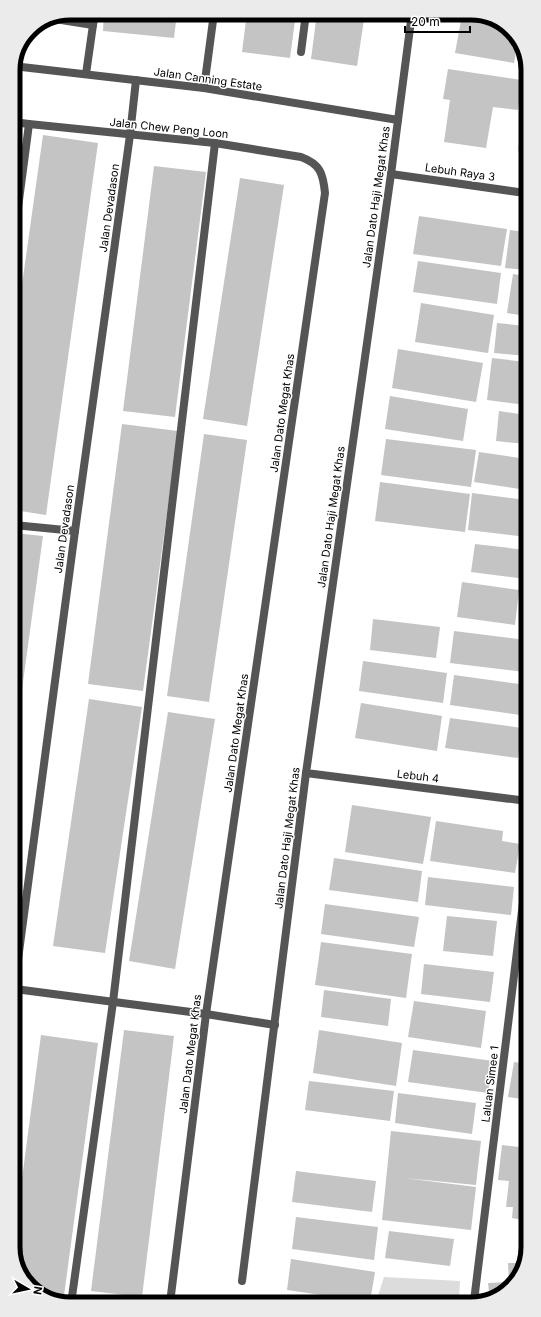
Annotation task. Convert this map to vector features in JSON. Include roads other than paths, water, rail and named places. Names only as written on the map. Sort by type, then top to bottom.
[{"type":"street","points":[[86,74],[94,20]]},
{"type":"street","points":[[204,88],[213,20]]},
{"type":"street","points":[[301,52],[305,20]]},
{"type":"street","name":"Jalan Dato Haji Megat Khas","points":[[242,1281],[306,773],[391,174],[411,20]]},
{"type":"street","points":[[65,21],[93,25]]},
{"type":"street","name":"Jalan Canning Estate","points":[[20,67],[204,88],[398,120]]},
{"type":"street","name":"Jalan Devadason","points":[[20,944],[130,135],[136,80]]},
{"type":"street","name":"Jalan Chew Peng Loon","points":[[20,123],[215,143],[300,157],[311,161],[318,168]]},
{"type":"street","points":[[20,192],[29,124]]},
{"type":"street","points":[[72,1297],[114,1002],[215,143]]},
{"type":"street","name":"Jalan Dato Megat Khas","points":[[171,1297],[206,1014],[325,193],[324,179],[318,168]]},
{"type":"street","name":"Lebuh Raya 3","points":[[391,174],[521,192]]},
{"type":"street","points":[[20,526],[75,531]]},
{"type":"street","name":"Lebuh 4","points":[[306,773],[521,800]]},
{"type":"street","name":"Laluan Simee 1","points":[[474,1297],[521,919]]},
{"type":"street","points":[[20,990],[206,1014],[275,1025]]}]
